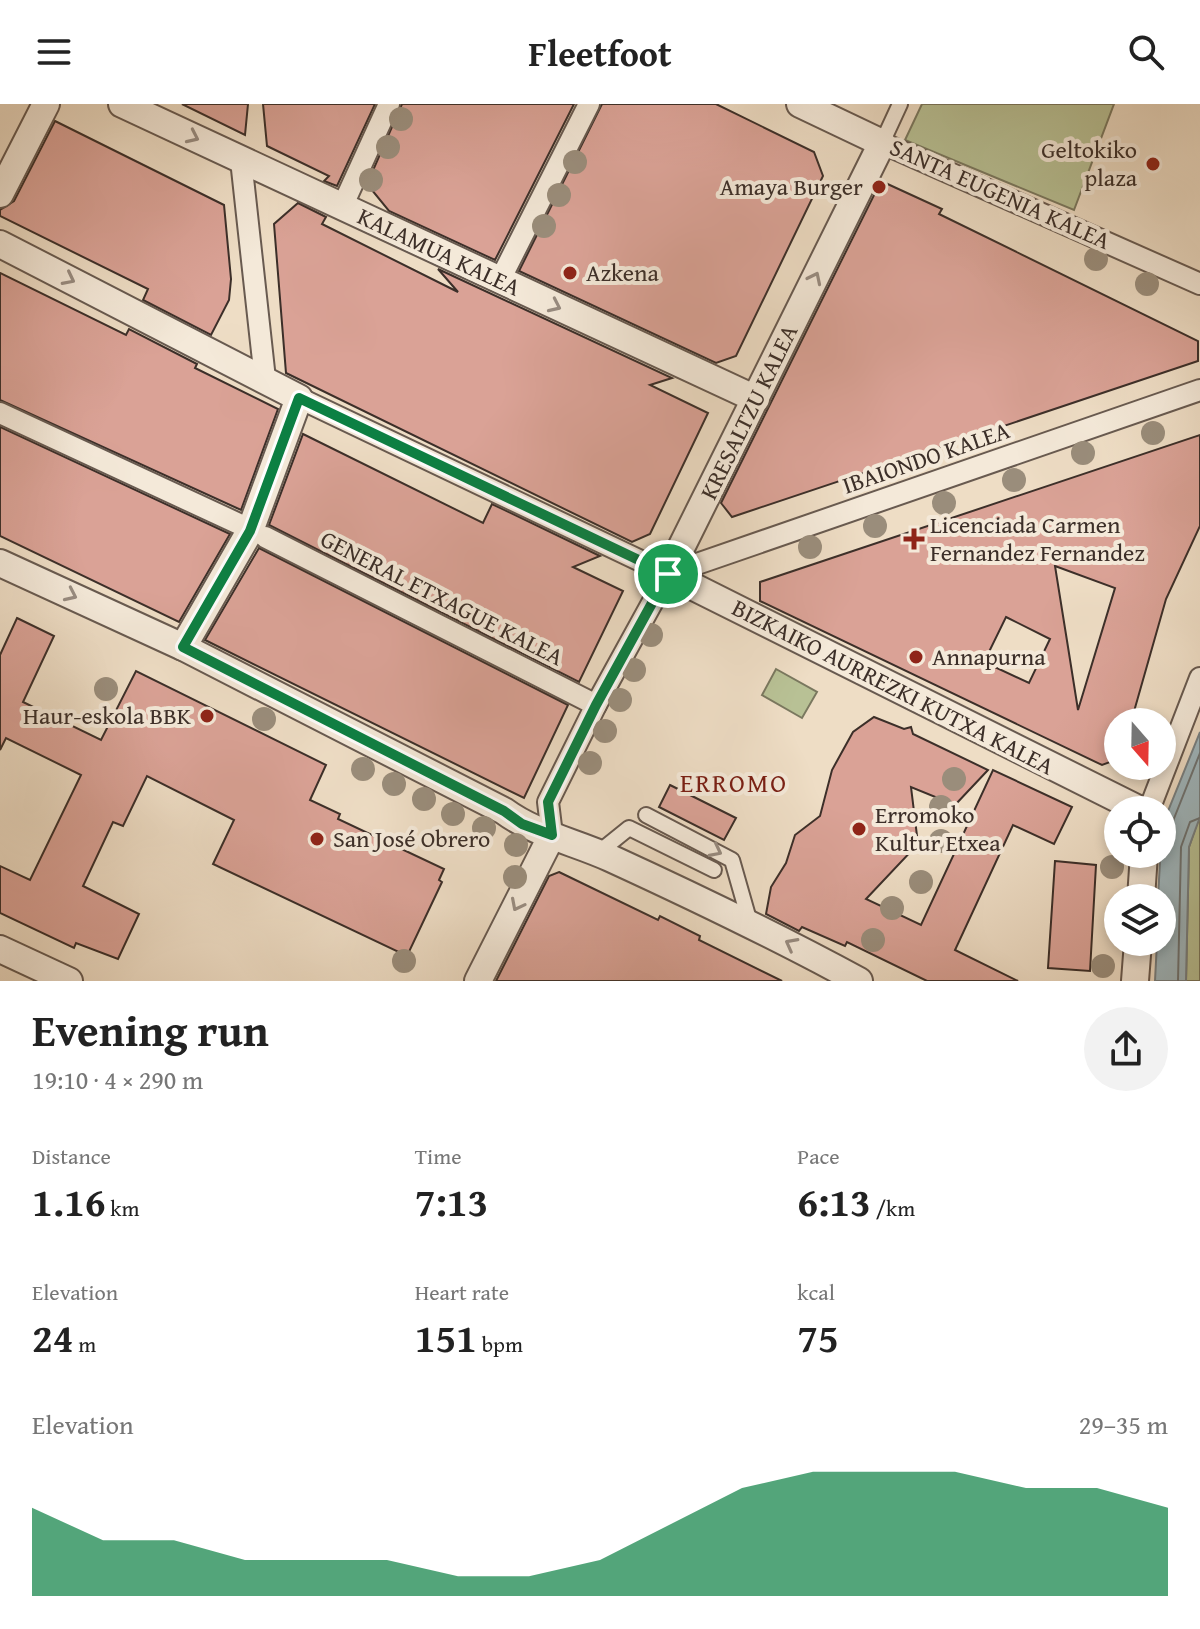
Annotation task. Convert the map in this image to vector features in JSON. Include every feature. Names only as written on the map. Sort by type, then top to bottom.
[{"type":"street","points":[[0,194],[46,104]]},
{"type":"street","name":"KALAMUA KALEA","points":[[122,104],[756,399]]},
{"type":"street","points":[[342,207],[389,104]]},
{"type":"street","points":[[500,280],[589,104]]},
{"type":"street","name":"SANTA EUGENIA KALEA","points":[[800,104],[1200,284]]},
{"type":"street","name":"KRESALTZU KALEA","points":[[478,981],[552,835],[548,802],[596,705],[668,574],[882,143]]},
{"type":"street","points":[[241,160],[265,379]]},
{"type":"street","name":"BIZKAIKO AURREZKI KUTXA KALEA","points":[[0,244],[299,398],[668,574],[1112,796]]},
{"type":"street","name":"IBAIONDO KALEA","points":[[668,574],[1200,390]]},
{"type":"street","points":[[183,647],[250,531],[299,398]]},
{"type":"street","points":[[0,413],[239,524]]},
{"type":"street","name":"GENERAL ETXAGUE KALEA","points":[[265,537],[596,705]]},
{"type":"street","points":[[0,563],[183,647],[489,804],[522,824],[598,853],[750,923],[859,981]]},
{"type":"street","points":[[1154,796],[1200,678]]},
{"type":"street","points":[[0,949],[69,981]]},
{"type":"street","points":[[1135,981],[1137,956]]},
{"type":"lane","points":[[882,143],[900,104]]},
{"type":"lane","points":[[646,815],[732,860],[750,923]]},
{"type":"lane","points":[[598,853],[629,828],[714,870]]},
{"type":"green space","points":[[922,104],[1114,104],[1074,210],[905,140]]},
{"type":"green space","points":[[776,669],[817,692],[802,718],[762,695]]},
{"type":"green space","points":[[1200,815],[1200,981],[1186,981],[1189,847]]},
{"type":"water","points":[[1200,732],[1200,817],[1189,847],[1186,981],[1155,981],[1156,956],[1176,956],[1176,884],[1159,884],[1160,868],[1176,868],[1174,796]]},
{"type":"building","points":[[182,104],[248,104],[245,135]]},
{"type":"building","points":[[263,104],[375,104],[337,186],[324,181],[329,176],[267,146]]},
{"type":"building","points":[[402,104],[574,104],[495,260],[389,211],[367,184]]},
{"type":"building","points":[[602,104],[716,104],[814,152],[823,176],[736,356],[716,363],[519,271]]},
{"type":"building","points":[[55,121],[224,205],[231,279],[229,300],[211,335],[143,300],[148,289],[0,216],[0,210],[14,201]]},
{"type":"building","points":[[881,181],[942,209],[939,214],[1198,341],[1198,361],[732,517],[721,503]]},
{"type":"building","points":[[298,203],[326,217],[322,224],[458,292],[438,269],[672,378],[650,385],[708,413],[650,534],[632,542],[286,373],[274,224]]},
{"type":"building","points":[[0,273],[126,335],[129,329],[197,364],[195,368],[278,409],[241,510],[0,400]]},
{"type":"building","points":[[0,427],[230,534],[179,622],[0,536]]},
{"type":"building","points":[[303,434],[483,523],[492,504],[600,556],[573,567],[623,591],[579,682],[269,525]]},
{"type":"building","points":[[1200,435],[1200,526],[1166,599],[1135,708],[1104,708],[1104,764],[760,601],[760,582]],"holes":[[[1055,566],[1115,588],[1078,710]],[[1006,617],[1050,639],[1029,683],[984,662]]]},
{"type":"building","points":[[259,548],[568,705],[524,798],[205,640]]},
{"type":"building","points":[[17,618],[54,636],[23,702],[101,740],[136,671],[326,765],[310,800],[340,814],[338,819],[444,869],[439,880],[442,882],[407,956],[213,864],[234,820],[147,776],[123,826],[113,822],[83,886],[139,914],[118,959],[76,943],[74,948],[0,913],[0,866],[30,880],[81,775],[6,738],[0,750],[0,655]]},
{"type":"building","points":[[874,717],[904,729],[911,727],[913,734],[988,770],[955,805],[911,787],[918,844],[866,899],[921,925],[993,770],[1072,807],[1054,844],[1013,825],[955,950],[1018,981],[927,981],[847,942],[845,946],[802,927],[799,931],[766,914],[771,887],[786,863],[795,835],[820,816],[832,770],[853,732]]},
{"type":"building","points":[[670,785],[736,818],[724,840],[659,807]]},
{"type":"building","points":[[1055,861],[1096,865],[1090,971],[1048,968]]},
{"type":"building","points":[[559,872],[658,920],[660,916],[700,936],[699,940],[782,981],[496,981],[549,876]]},
{"type":"place","name":"Geltokiko plaza","points":[[1153,164]]},
{"type":"place","name":"Amaya Burger","points":[[879,187]]},
{"type":"place","name":"Azkena","points":[[570,273]]},
{"type":"place","name":"Licenciada Carmen Fernandez Fernandez","points":[[914,539]]},
{"type":"place","name":"Annapurna","points":[[916,657]]},
{"type":"place","name":"Haur-eskola BBK","points":[[207,716]]},
{"type":"place","name":"Erromoko Kultur Etxea","points":[[859,829]]},
{"type":"place","name":"San José Obrero","points":[[317,839]]},
{"type":"district","name":"ERROMO","points":[[734,783]]},
{"type":"route","points":[[299,398],[668,574],[596,705],[548,802],[552,835],[522,824],[504,811],[183,647],[250,531],[299,398]]}]
